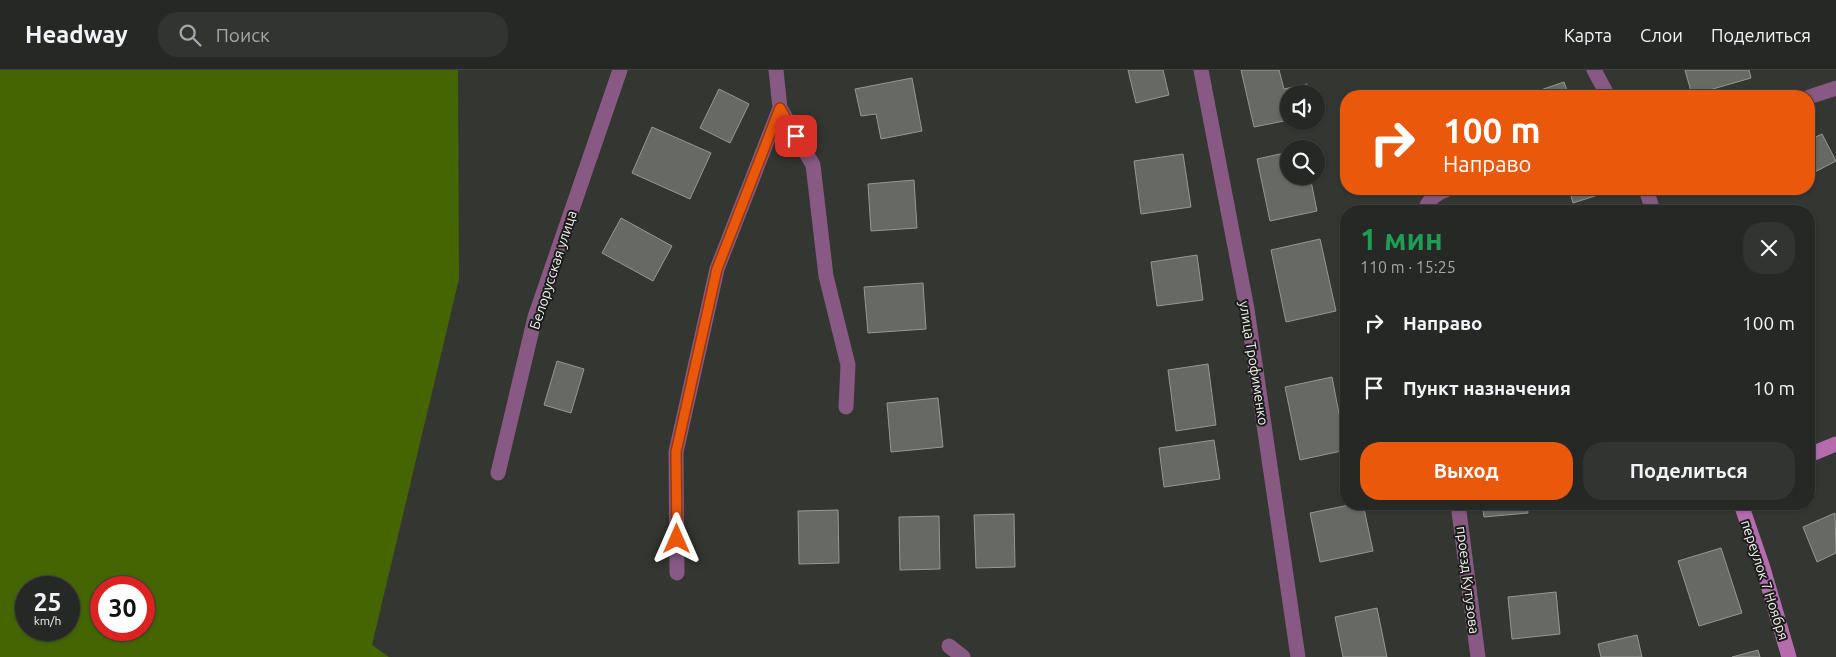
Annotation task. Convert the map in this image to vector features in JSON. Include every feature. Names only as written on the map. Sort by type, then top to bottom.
[{"type":"street","name":"Белорусская улица","points":[[498,473],[536,317],[620,70]]},
{"type":"street","points":[[776,70],[780,108],[813,165],[826,276],[848,365],[846,407]]},
{"type":"street","name":"улица Трофименко","points":[[1201,70],[1246,309],[1298,657]]},
{"type":"street","points":[[1594,70],[1605,90]]},
{"type":"street","points":[[1815,95],[1836,88]]},
{"type":"street","points":[[677,573],[676,452],[712,288],[717,269],[780,108]]},
{"type":"street","points":[[1426,205],[1436,195]]},
{"type":"street","points":[[1815,453],[1836,444]]},
{"type":"street","name":"проезд Кутузова","points":[[1459,510],[1478,657]]},
{"type":"street","name":"переулок 7 Ноября","points":[[1743,510],[1763,568],[1789,657]]},
{"type":"street","points":[[949,646],[963,657]]},
{"type":"green space","points":[[0,70],[458,70],[459,279],[372,645],[389,657],[0,657]]},
{"type":"building","points":[[1128,70],[1163,70],[1169,95],[1136,103]]},
{"type":"building","points":[[1241,70],[1279,70],[1283,85],[1280,85],[1280,122],[1254,127]]},
{"type":"building","points":[[1685,70],[1749,70],[1751,78],[1709,90],[1691,90]]},
{"type":"building","points":[[912,78],[922,131],[881,139],[876,114],[861,116],[855,89]]},
{"type":"building","points":[[1564,82],[1567,90],[1541,90]]},
{"type":"building","points":[[719,89],[749,104],[730,143],[700,128]]},
{"type":"building","points":[[652,127],[711,153],[690,199],[632,173]]},
{"type":"building","points":[[1822,134],[1836,161],[1815,172],[1815,137]]},
{"type":"building","points":[[1183,154],[1191,207],[1141,214],[1134,161]]},
{"type":"building","points":[[1280,154],[1280,185],[1312,185],[1317,211],[1270,221],[1257,159]]},
{"type":"building","points":[[914,180],[917,228],[871,231],[868,184]]},
{"type":"building","points":[[1571,195],[1598,195],[1573,203]]},
{"type":"building","points":[[621,218],[672,246],[653,281],[602,253]]},
{"type":"building","points":[[1320,239],[1336,311],[1286,322],[1271,250]]},
{"type":"building","points":[[1197,255],[1203,300],[1157,306],[1151,262]]},
{"type":"building","points":[[923,283],[926,329],[868,333],[864,287]]},
{"type":"building","points":[[557,361],[584,369],[571,413],[544,405]]},
{"type":"building","points":[[1208,364],[1216,425],[1176,431],[1168,370]]},
{"type":"building","points":[[1332,377],[1340,419],[1340,451],[1300,460],[1285,387]]},
{"type":"building","points":[[938,398],[943,447],[891,452],[887,403]]},
{"type":"building","points":[[1214,440],[1220,479],[1164,487],[1159,448]]},
{"type":"building","points":[[1340,507],[1340,510],[1364,510],[1373,551],[1320,562],[1310,513]]},
{"type":"building","points":[[838,510],[839,563],[799,564],[798,511]]},
{"type":"building","points":[[1483,510],[1528,510],[1528,513],[1484,517]]},
{"type":"building","points":[[1835,513],[1836,553],[1817,562],[1803,527]]},
{"type":"building","points":[[1014,514],[1015,567],[976,568],[974,515]]},
{"type":"building","points":[[939,516],[940,569],[900,570],[899,517]]},
{"type":"building","points":[[1721,548],[1742,613],[1699,626],[1678,561]]},
{"type":"building","points":[[1556,592],[1560,634],[1512,639],[1508,597]]},
{"type":"building","points":[[1377,608],[1387,657],[1343,657],[1335,617]]},
{"type":"building","points":[[1637,635],[1642,657],[1601,657],[1598,644]]},
{"type":"building","points":[[1758,650],[1760,657],[1732,657]]},
{"type":"route","points":[[677,539],[676,452],[717,269],[780,108],[796,136]]}]
